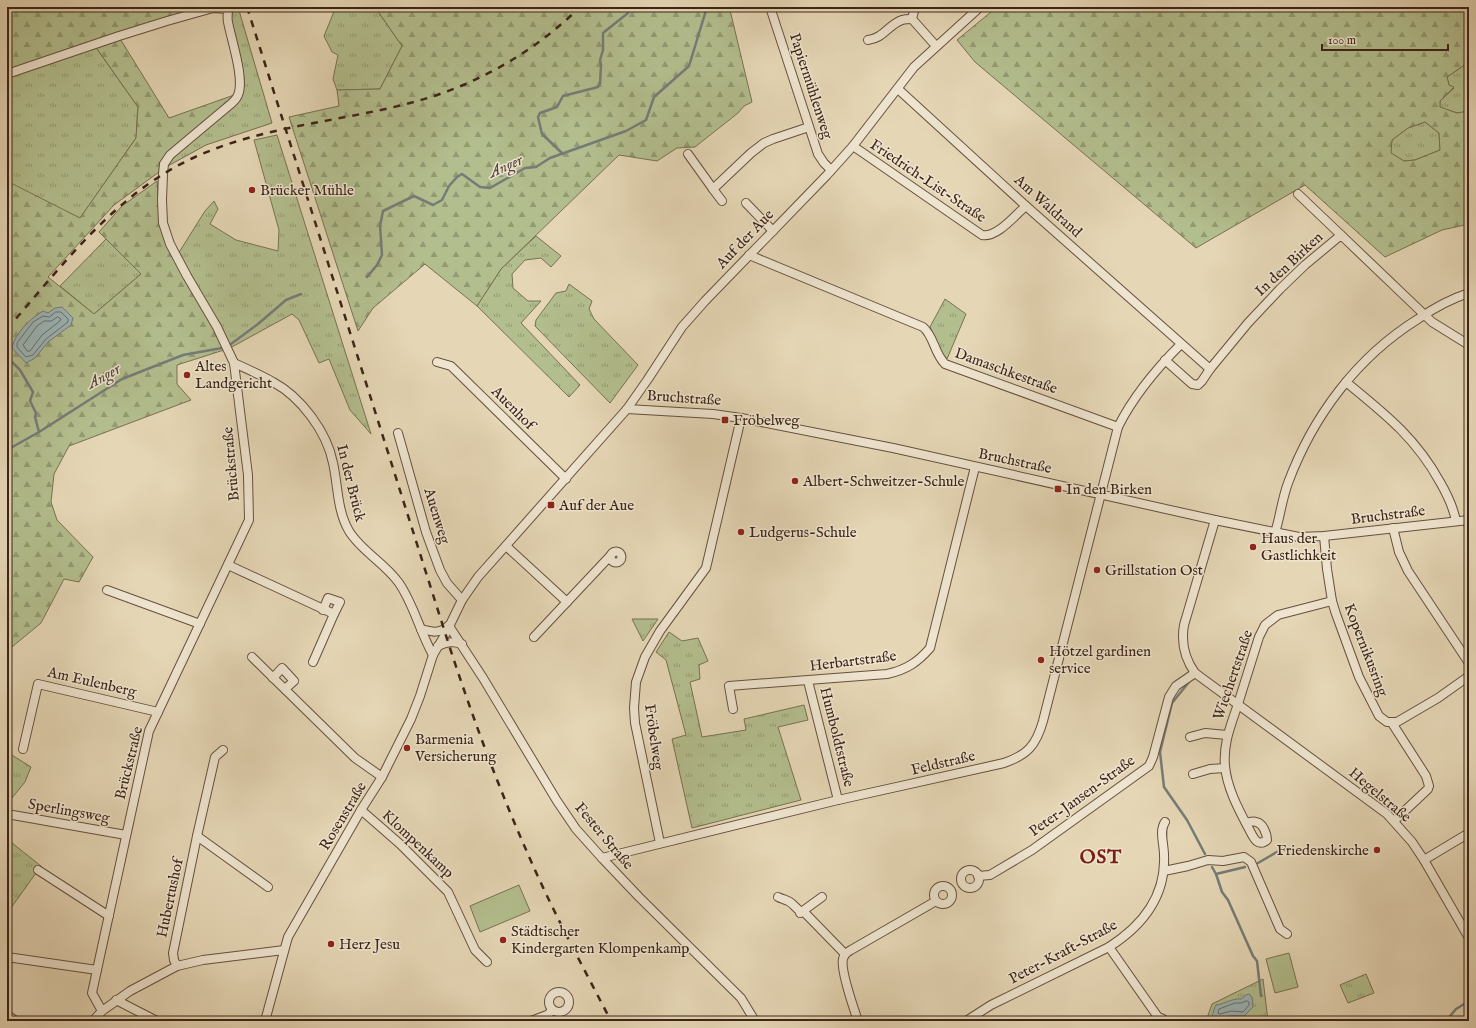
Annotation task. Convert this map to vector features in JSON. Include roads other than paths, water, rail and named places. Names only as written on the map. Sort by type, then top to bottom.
[{"type":"street","name":"Papiermühlenweg","points":[[770,7],[809,127],[821,159],[831,170]]},
{"type":"street","points":[[912,19],[914,7]]},
{"type":"street","name":"Auf der Aue","points":[[449,626],[462,600],[478,577],[627,409],[682,327],[853,146],[914,68],[936,46],[980,7]]},
{"type":"street","points":[[7,74],[166,21],[213,8],[228,9],[228,20],[238,70],[238,95],[232,103],[170,155],[164,164],[162,200],[163,223],[170,244],[227,346],[234,363]]},
{"type":"street","points":[[868,40],[876,39],[902,20],[912,19]]},
{"type":"street","points":[[912,19],[936,46]]},
{"type":"street","name":"Am Waldrand","points":[[898,89],[1026,206],[1181,344]]},
{"type":"street","points":[[713,189],[751,153],[764,143],[773,138],[809,127]]},
{"type":"street","name":"Friedrich-List-Straße","points":[[853,146],[982,235],[995,233],[1026,206]]},
{"type":"street","points":[[688,154],[722,201]]},
{"type":"street","name":"In den Birken","points":[[1298,194],[1432,322],[1469,345]]},
{"type":"street","points":[[746,203],[773,231]]},
{"type":"street","name":"In den Birken","points":[[1165,360],[1192,384],[1196,385],[1202,381],[1248,323],[1280,289],[1305,265],[1342,235]]},
{"type":"street","name":"Damaschkestraße","points":[[749,255],[923,327],[930,336],[938,354],[945,364],[1118,427]]},
{"type":"street","points":[[1275,533],[1288,484],[1307,439],[1324,410],[1346,382],[1372,353],[1401,329],[1424,314],[1452,299],[1469,293]]},
{"type":"street","points":[[1101,494],[1118,427],[1135,397],[1165,360],[1181,344],[1210,369]]},
{"type":"street","name":"Auenhof","points":[[437,362],[451,366],[566,479]]},
{"type":"street","name":"Brückstraße","points":[[102,1011],[92,993],[149,731],[249,520],[248,475],[234,363]]},
{"type":"street","name":"In der Brück","points":[[234,363],[273,382],[286,391],[296,399],[314,421],[328,446],[333,461],[342,517],[349,532],[363,548],[377,559],[399,582],[407,596],[422,629],[425,640],[433,655]]},
{"type":"street","points":[[1346,382],[1392,419],[1416,446],[1451,502],[1456,521]]},
{"type":"street","name":"Bruchstraße","points":[[627,409],[689,412],[741,418],[893,448],[1215,520],[1299,537],[1324,536],[1456,521],[1469,522]]},
{"type":"street","name":"Fröbelweg","points":[[660,843],[635,723],[634,708],[636,682],[645,657],[656,637],[706,568],[741,418]]},
{"type":"street","name":"Auenweg","points":[[398,433],[426,532],[440,570],[447,583],[462,600]]},
{"type":"street","name":"Herbartstraße","points":[[733,709],[729,686],[808,681],[897,672],[914,664],[930,648],[975,467]]},
{"type":"street","name":"Feldstraße","points":[[602,858],[838,800],[1004,763],[1018,758],[1027,751],[1035,741],[1041,726],[1101,494]]},
{"type":"street","points":[[1215,520],[1184,625],[1183,642],[1187,659],[1195,673],[1238,705]]},
{"type":"street","points":[[1392,528],[1399,552],[1408,571],[1469,663]]},
{"type":"street","name":"Kopernikusring","points":[[1324,536],[1326,570],[1332,601],[1359,678],[1376,711],[1383,719],[1392,723]]},
{"type":"street","points":[[506,546],[567,602]]},
{"type":"street","points":[[534,637],[612,554]]},
{"type":"street","points":[[228,566],[334,614]]},
{"type":"street","points":[[107,590],[200,624]]},
{"type":"street","points":[[313,662],[340,602],[328,598],[324,610]]},
{"type":"street","name":"Wiechertstraße","points":[[1246,823],[1233,795],[1225,768],[1225,749],[1227,735],[1259,637],[1265,625],[1274,617],[1332,601]]},
{"type":"street","points":[[422,629],[440,632],[449,626]]},
{"type":"street","name":"Fester Straße","points":[[449,626],[462,644],[557,801],[576,829],[639,897],[741,998],[756,1021]]},
{"type":"street","name":"Rosenstraße","points":[[267,1020],[288,937],[361,810],[382,777],[411,719],[433,655],[449,626]]},
{"type":"street","points":[[438,646],[448,642],[462,644]]},
{"type":"street","points":[[252,657],[355,758],[382,777]]},
{"type":"street","points":[[273,678],[282,668],[294,681],[285,689]]},
{"type":"street","name":"Peter-Jansen-Straße","points":[[978,876],[990,875],[1032,850],[1149,766],[1153,757],[1169,697],[1176,686],[1195,673]]},
{"type":"street","points":[[1394,821],[1428,789],[1429,786],[1426,776],[1392,723],[1401,720],[1420,709],[1469,676]]},
{"type":"street","name":"Humboldtstraße","points":[[808,681],[838,800]]},
{"type":"street","name":"Am Eulenberg","points":[[23,748],[38,684],[158,712]]},
{"type":"street","name":"Hegelstraße","points":[[1238,705],[1368,800],[1394,821],[1412,842],[1424,860],[1469,938]]},
{"type":"street","name":"Wiechertstraße","points":[[1190,737],[1205,733],[1227,735]]},
{"type":"street","name":"Hubertushof","points":[[177,966],[173,953],[197,836],[215,757],[224,750]]},
{"type":"street","points":[[1193,774],[1210,769],[1225,768]]},
{"type":"street","name":"Klompenkamp","points":[[361,810],[400,844],[448,892],[475,950],[487,962]]},
{"type":"street","name":"Sperlingsweg","points":[[7,814],[126,835]]},
{"type":"street","name":"Peter-Kraft-Straße","points":[[966,1021],[991,1005],[1109,947],[1125,937],[1139,924],[1152,905],[1159,889],[1164,871],[1162,826],[1165,822]]},
{"type":"street","points":[[1424,860],[1469,833]]},
{"type":"street","points":[[197,836],[268,887]]},
{"type":"street","points":[[1164,871],[1208,860],[1224,861],[1244,857],[1248,860],[1254,870],[1280,929],[1287,934]]},
{"type":"street","points":[[38,870],[109,916]]},
{"type":"street","name":"Peter-Jansen-Straße","points":[[971,870],[977,873],[978,882],[974,887],[957,889],[965,872],[971,870]]},
{"type":"street","points":[[942,887],[957,889],[947,903],[941,904],[936,901],[934,895],[938,888],[942,887]]},
{"type":"street","points":[[778,896],[783,900],[788,901],[800,913],[805,913],[845,954]]},
{"type":"street","points":[[800,913],[822,897]]},
{"type":"street","points":[[858,1021],[843,970],[842,960],[845,954],[936,901]]},
{"type":"street","points":[[1109,947],[1158,1017],[1164,1020]]},
{"type":"street","points":[[93,1021],[102,1011],[116,1000],[177,966],[202,960],[284,950]]},
{"type":"street","points":[[7,957],[97,970]]},
{"type":"street","points":[[116,1000],[157,1021]]},
{"type":"street","points":[[531,1021],[547,1015],[553,1010]]},
{"type":"street","points":[[7,1015],[16,1021]]},
{"type":"water","points":[[62,307],[73,318],[71,325],[48,342],[35,358],[26,363],[12,348],[16,337],[28,322],[43,311],[48,313],[55,308]]},
{"type":"water","points":[[1249,994],[1252,997],[1253,1007],[1244,1016],[1228,1016],[1219,1021],[1211,1020],[1216,1005],[1235,999],[1241,999]]},
{"type":"waterway","name":"Anger","points":[[563,154],[542,134],[538,117],[540,113],[557,107],[563,96],[598,87],[600,84],[600,60],[603,50],[603,33],[628,13],[630,7]]},
{"type":"waterway","name":"Anger","points":[[367,277],[377,265],[382,255],[380,226],[383,211],[414,196],[433,205],[442,200],[449,186],[462,174],[480,187],[490,188],[525,168],[536,167],[550,158],[626,131],[646,120],[654,97],[689,66],[707,7]]},
{"type":"waterway","name":"Anger","points":[[231,344],[258,324],[286,300],[301,294]]},
{"type":"waterway","name":"Anger","points":[[7,450],[39,432],[122,379],[183,355],[222,348]]},
{"type":"waterway","points":[[7,357],[20,370],[33,392],[30,401],[36,413],[35,417],[39,432]]},
{"type":"waterway","points":[[1189,682],[1172,703],[1160,752],[1164,787],[1187,820],[1205,854]]},
{"type":"waterway","points":[[1258,863],[1282,849]]},
{"type":"waterway","points":[[1212,867],[1216,874]]},
{"type":"waterway","points":[[1245,867],[1216,874],[1222,892],[1228,900],[1253,956],[1257,961],[1261,996]]},
{"type":"waterway","points":[[1446,1021],[1456,1009],[1469,1001]]},
{"type":"railway","points":[[247,7],[448,642],[475,722],[505,800],[537,874],[611,1021]]},
{"type":"railway","points":[[7,329],[91,233],[114,211],[165,173],[193,158],[219,147],[273,132],[383,110],[410,103],[434,96],[480,78],[522,54],[562,24],[580,7]]},
{"type":"place","name":"Brücker Mühle","points":[[252,190]]},
{"type":"place","name":"Altes Landgericht","points":[[187,375]]},
{"type":"place","name":"Fröbelweg","points":[[725,420]]},
{"type":"place","name":"Albert-Schweitzer-Schule","points":[[795,481]]},
{"type":"place","name":"In den Birken","points":[[1058,489]]},
{"type":"place","name":"Auf der Aue","points":[[551,505]]},
{"type":"place","name":"Ludgerus-Schule","points":[[741,532]]},
{"type":"place","name":"Haus der Gastlichkeit","points":[[1253,547]]},
{"type":"place","name":"Grillstation Ost","points":[[1097,570]]},
{"type":"place","name":"Hötzel gardinen service","points":[[1041,660]]},
{"type":"place","name":"Barmenia Versicherung","points":[[407,748]]},
{"type":"place","name":"Friedenskirche","points":[[1377,850]]},
{"type":"place","name":"Städtischer Kindergarten Klompenkamp","points":[[503,940]]},
{"type":"place","name":"Herz Jesu","points":[[331,944]]},
{"type":"district","name":"OST","points":[[1101,858]]}]
